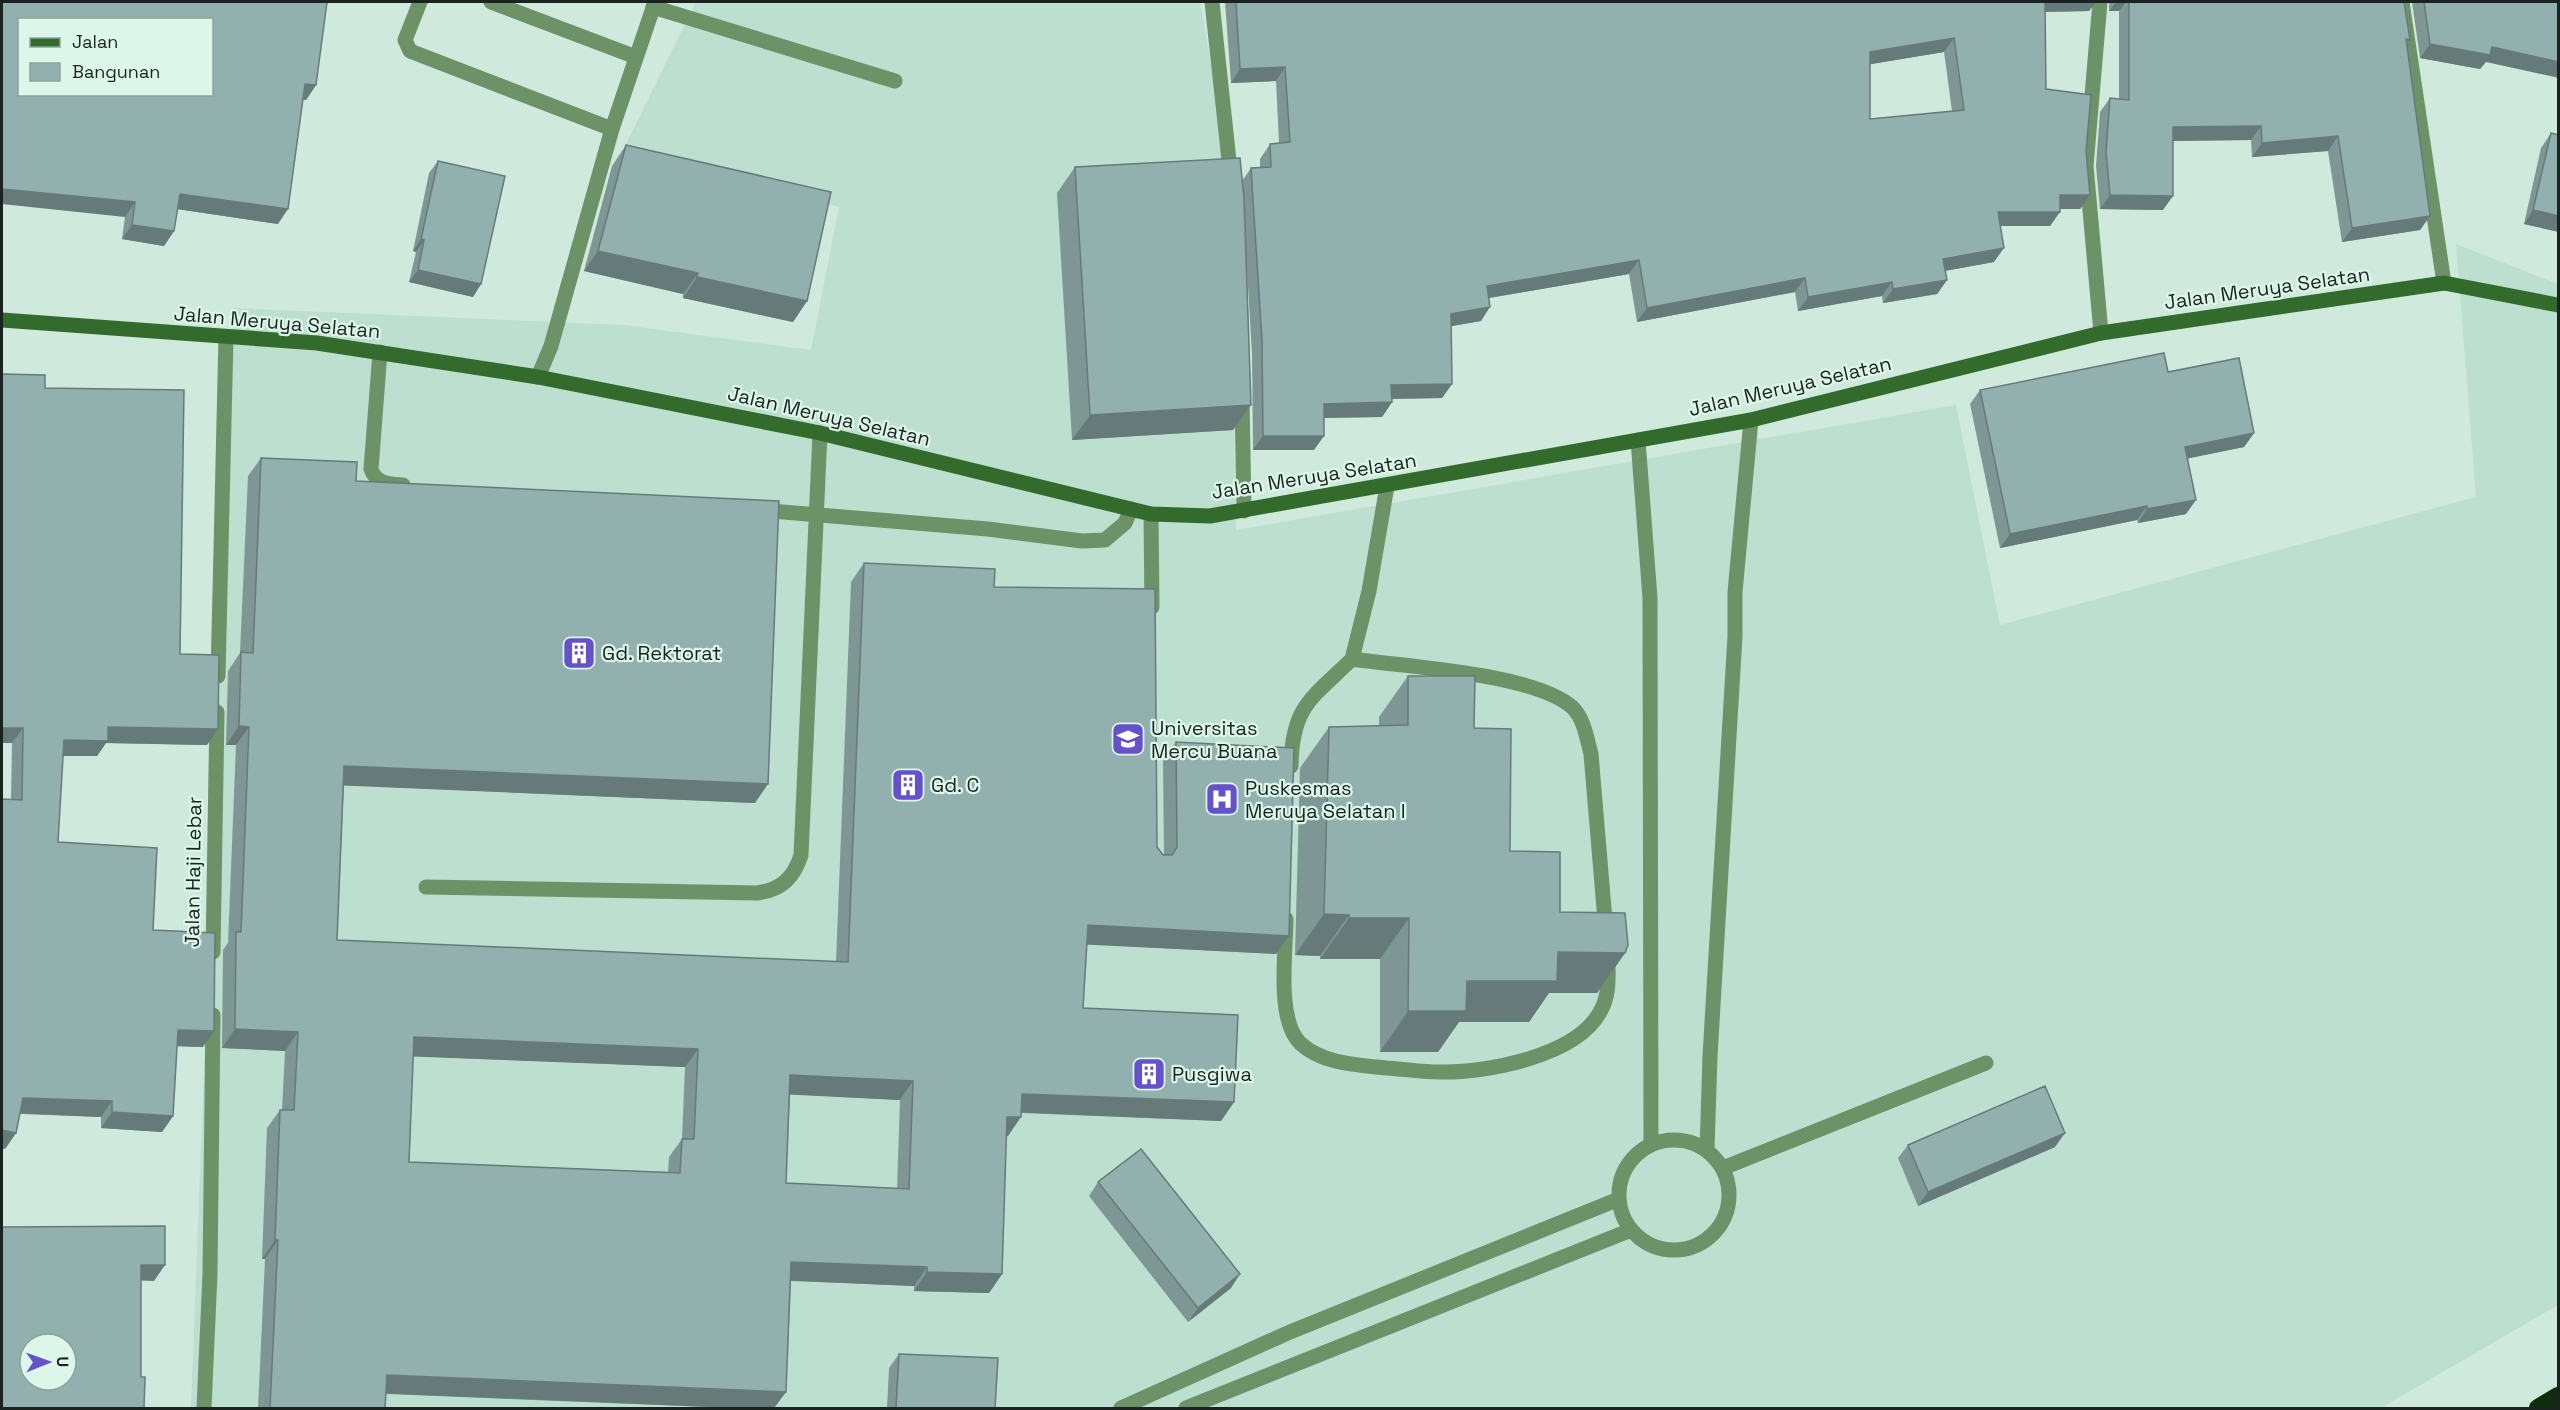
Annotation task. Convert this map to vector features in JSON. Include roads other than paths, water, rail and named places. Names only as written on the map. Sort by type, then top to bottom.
[{"type":"highway","points":[[2538,1408],[2559,1396]]},
{"type":"main road","name":"Jalan Meruya Selatan","points":[[2,320],[317,343],[538,377],[820,433],[1131,510],[1152,514],[1210,516],[1751,420],[2102,333],[2444,283],[2559,305]]},
{"type":"street","points":[[420,2],[405,40],[410,51],[612,129]]},
{"type":"street","points":[[491,2],[636,57]]},
{"type":"street","points":[[1212,2],[1232,190]]},
{"type":"street","points":[[2100,2],[2086,166],[2102,333]]},
{"type":"street","points":[[2402,2],[2444,283]]},
{"type":"street","points":[[538,377],[551,346],[612,129],[654,4],[895,81]]},
{"type":"street","name":"Jalan Haji Lebar","points":[[213,967],[226,337]]},
{"type":"street","points":[[380,352],[371,469],[374,476],[385,484],[421,486]]},
{"type":"street","points":[[1242,378],[1244,511]]},
{"type":"street","points":[[1707,1150],[1711,1044],[1736,636],[1735,592],[1751,420]]},
{"type":"street","points":[[426,887],[757,893],[772,891],[791,878],[801,855],[820,433]]},
{"type":"street","points":[[1638,440],[1650,598],[1650,1145]]},
{"type":"street","points":[[1290,782],[1291,746],[1300,713],[1352,659],[1369,591],[1387,486]]},
{"type":"street","points":[[744,508],[988,529],[1082,541],[1105,540],[1125,523],[1131,510]]},
{"type":"street","points":[[1152,514],[1152,620]]},
{"type":"street","points":[[1287,900],[1285,983],[1287,1016],[1299,1042],[1320,1056],[1355,1065],[1442,1073],[1503,1066],[1551,1051],[1578,1035],[1600,1013],[1609,987],[1591,754],[1584,727],[1573,708],[1525,685],[1436,669],[1352,659]]},
{"type":"street","points":[[204,1408],[210,1274],[213,1002]]},
{"type":"street","points":[[1723,1168],[1986,1063]]},
{"type":"street","points":[[1664,1140],[1694,1143],[1707,1150],[1723,1168],[1729,1190],[1726,1214],[1714,1234],[1695,1247],[1671,1251],[1649,1245],[1631,1230],[1619,1199],[1622,1177],[1632,1159],[1650,1145],[1664,1140]]},
{"type":"street","points":[[1121,1408],[1290,1332],[1619,1199]]},
{"type":"street","points":[[1186,1408],[1631,1230]]},
{"type":"place","name":"Gd. Rektorat","points":[[579,653]]},
{"type":"place","name":"Universitas Mercu Buana","points":[[1128,739]]},
{"type":"place","name":"Gd. C","points":[[908,785]]},
{"type":"place","name":"Puskesmas Meruya Selatan I","points":[[1222,799]]},
{"type":"place","name":"Pusgiwa","points":[[1149,1074]]}]
